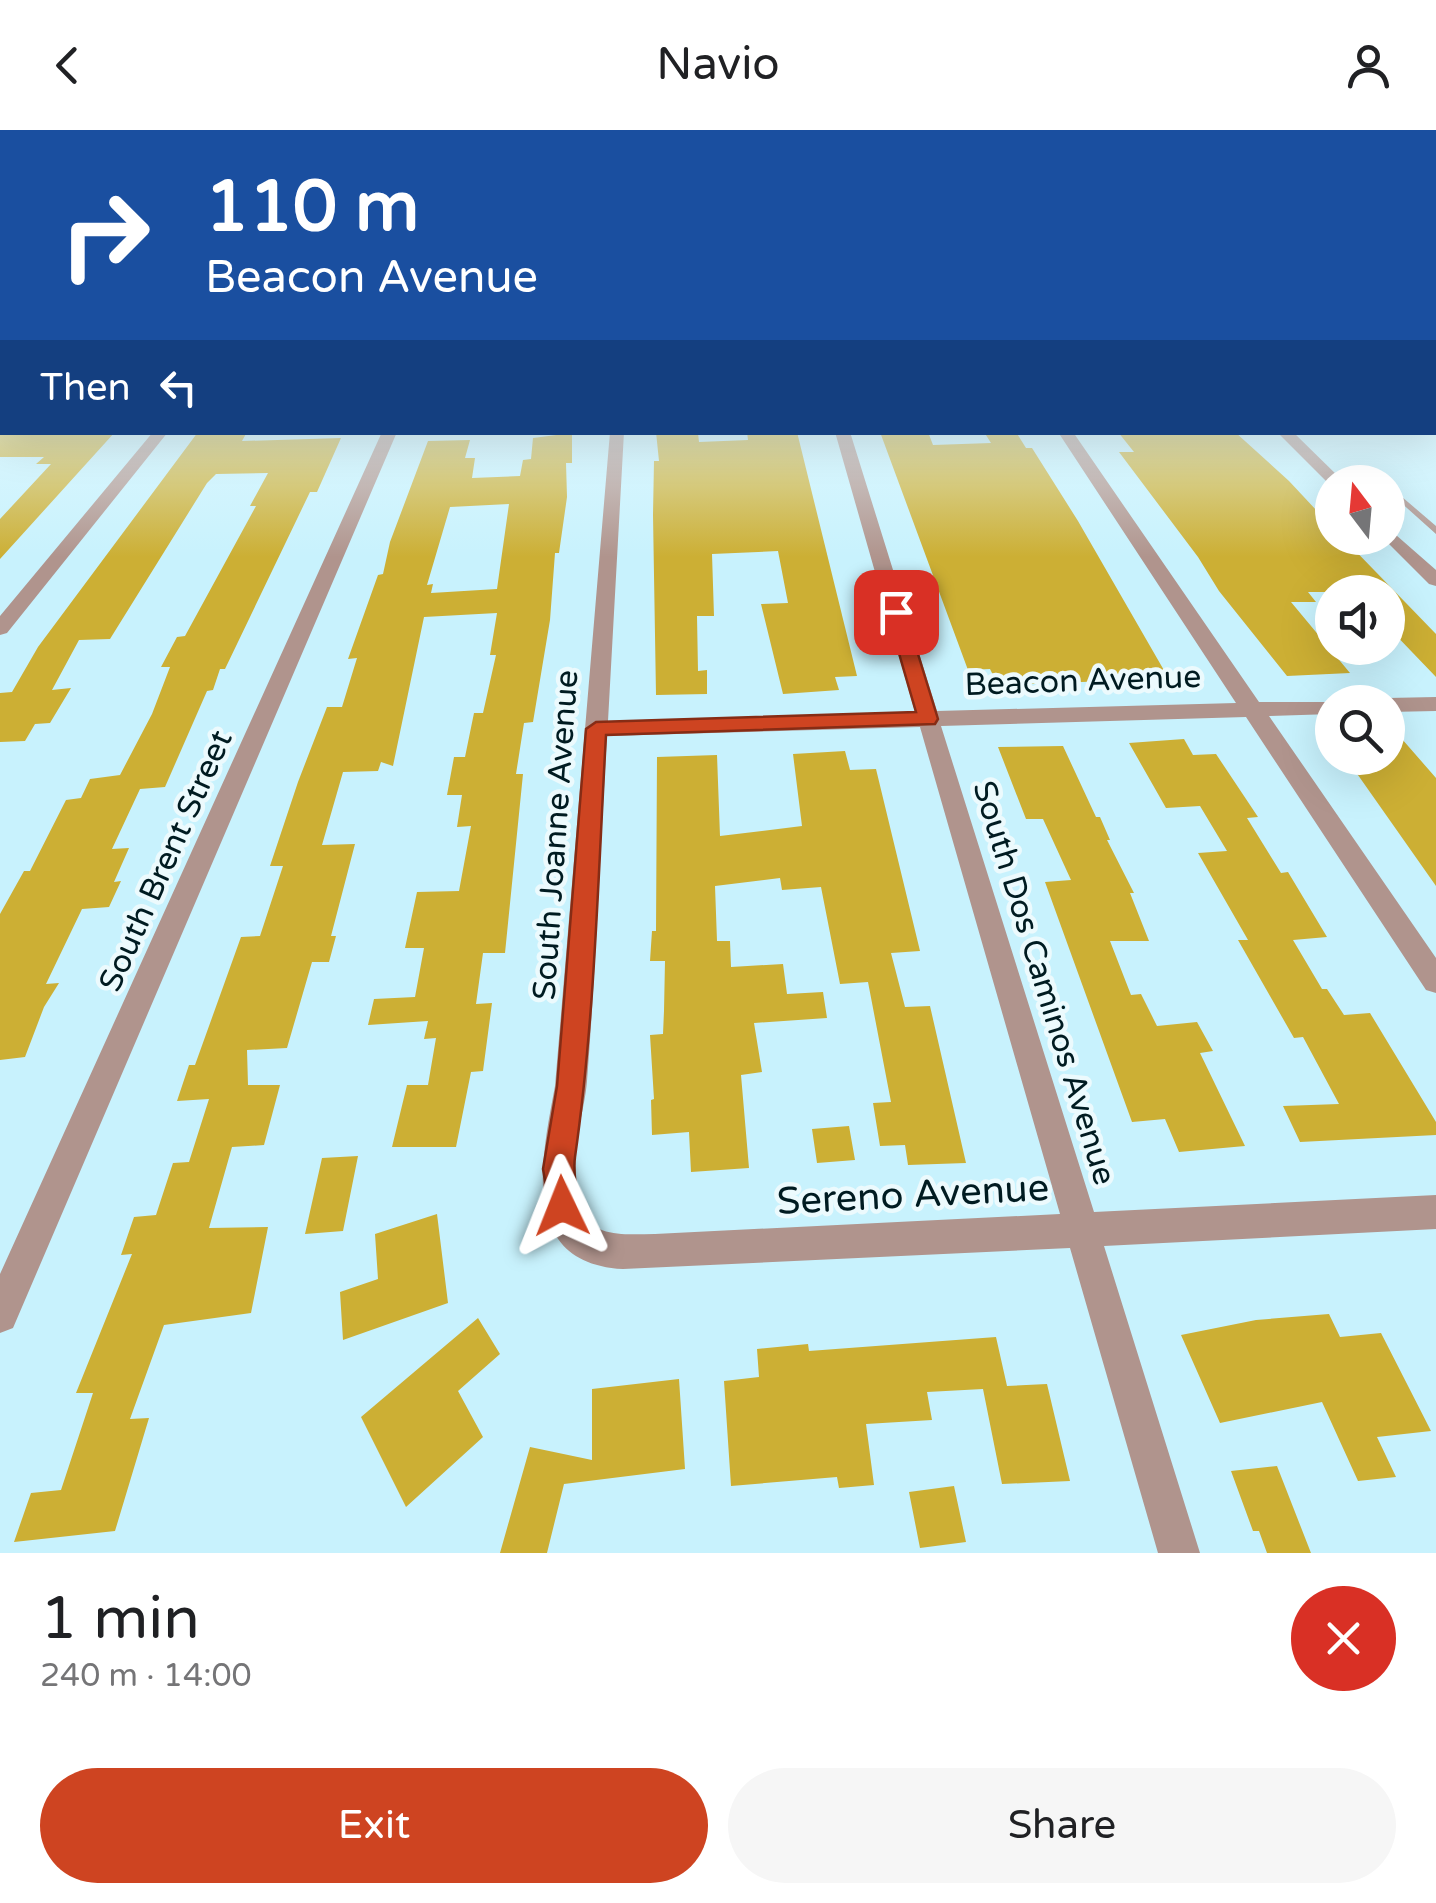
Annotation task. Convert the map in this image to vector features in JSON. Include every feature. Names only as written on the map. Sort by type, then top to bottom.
[{"type":"street","points":[[0,630],[159,435]]},
{"type":"street","name":"South Brent Street","points":[[0,1315],[389,435]]},
{"type":"street","name":"South Joanne Avenue","points":[[577,1237],[562,1206],[558,1169],[571,1086],[617,435]]},
{"type":"street","name":"South Dos Caminos Avenue","points":[[843,435],[1179,1553]]},
{"type":"street","points":[[1067,435],[1436,981]]},
{"type":"street","points":[[1287,435],[1318,465]]},
{"type":"street","points":[[1405,549],[1436,580]]},
{"type":"street","points":[[1405,705],[1436,704]]},
{"type":"street","name":"Beacon Avenue","points":[[596,729],[1315,707]]},
{"type":"street","name":"Sereno Avenue","points":[[577,1237],[613,1250],[655,1252],[1436,1212]]},
{"type":"lane","points":[[1405,503],[1436,531]]},
{"type":"building","points":[[0,435],[112,435],[0,559],[0,519],[51,464],[36,464],[44,457],[0,457]]},
{"type":"building","points":[[196,435],[245,435],[242,441],[341,438],[317,492],[310,492],[225,669],[220,669],[213,690],[207,691],[165,787],[140,789],[112,849],[129,848],[114,882],[121,881],[109,907],[82,909],[46,984],[59,983],[44,1007],[25,1057],[0,1060],[0,914],[24,871],[30,871],[66,800],[81,798],[90,779],[120,775],[152,714],[170,667],[161,667],[177,637],[185,636],[256,506],[250,506],[268,473],[216,474],[207,483],[110,639],[79,640],[52,690],[71,688],[50,723],[35,724],[25,741],[0,742],[0,693],[12,692],[38,647]]},
{"type":"building","points":[[572,435],[572,463],[566,463],[567,497],[559,553],[555,553],[550,620],[533,722],[524,723],[516,774],[523,774],[505,953],[483,953],[476,1004],[492,1003],[483,1071],[471,1072],[456,1147],[392,1147],[407,1085],[428,1085],[436,1038],[424,1039],[428,1021],[368,1025],[374,999],[415,997],[424,948],[405,948],[417,892],[459,891],[471,826],[457,827],[462,795],[447,795],[454,757],[465,757],[474,713],[483,713],[496,655],[490,655],[497,613],[424,617],[393,766],[381,762],[378,771],[343,772],[322,845],[355,844],[331,936],[336,936],[329,962],[312,962],[287,1048],[247,1050],[248,1085],[280,1085],[264,1145],[232,1147],[209,1228],[268,1227],[251,1313],[164,1325],[130,1419],[149,1418],[115,1531],[14,1542],[31,1493],[61,1490],[93,1393],[76,1393],[132,1254],[121,1255],[134,1217],[156,1215],[173,1163],[189,1162],[209,1099],[177,1101],[189,1065],[195,1065],[241,937],[260,936],[283,866],[270,866],[298,782],[327,707],[342,707],[357,658],[348,659],[378,575],[383,574],[390,542],[428,441],[470,440],[465,458],[475,458],[472,478],[520,476],[523,460],[531,459],[533,438]],"holes":[[[509,504],[497,589],[431,593],[433,584],[427,585],[450,507]]]},
{"type":"building","points":[[656,435],[698,435],[699,442],[748,440],[747,435],[798,435],[857,676],[835,677],[839,690],[783,694],[761,604],[788,603],[778,551],[712,554],[714,616],[697,616],[698,671],[707,670],[707,694],[656,695],[653,515],[654,461],[659,461]]},
{"type":"building","points":[[881,435],[929,435],[933,445],[991,443],[986,435],[1018,435],[1026,448],[1032,448],[1078,521],[1169,679],[998,685],[990,669],[968,670]]},
{"type":"building","points":[[1120,435],[1238,435],[1289,481],[1315,509],[1315,555],[1359,555],[1379,575],[1315,575],[1315,592],[1308,592],[1315,602],[1291,602],[1315,631],[1315,665],[1343,665],[1350,673],[1287,676],[1219,591],[1119,452],[1134,452]]},
{"type":"building","points":[[1405,602],[1436,634],[1436,677],[1405,645]]},
{"type":"building","points":[[1184,739],[1193,755],[1216,754],[1258,817],[1247,818],[1281,873],[1288,872],[1327,937],[1293,940],[1322,989],[1327,989],[1344,1015],[1370,1013],[1436,1122],[1436,1135],[1300,1142],[1283,1106],[1339,1104],[1303,1037],[1294,1038],[1238,940],[1248,940],[1198,853],[1227,851],[1200,806],[1166,808],[1129,743]]},
{"type":"building","points":[[1405,742],[1436,778],[1436,886],[1358,775],[1405,775]]},
{"type":"building","points":[[1063,746],[1134,893],[1130,893],[1149,941],[1110,941],[1131,995],[1141,994],[1157,1026],[1197,1022],[1213,1051],[1200,1053],[1245,1146],[1179,1152],[1165,1119],[1132,1122],[1045,882],[1071,880],[1043,819],[1026,819],[998,747]]},
{"type":"building","points":[[845,751],[850,770],[876,769],[920,951],[891,953],[905,1007],[930,1006],[966,1163],[908,1165],[905,1145],[880,1146],[873,1103],[891,1102],[868,982],[840,984],[821,887],[782,890],[780,878],[715,886],[717,941],[730,941],[731,967],[783,964],[787,994],[823,992],[827,1018],[754,1023],[762,1072],[741,1075],[749,1168],[691,1172],[689,1132],[652,1135],[650,1035],[663,1034],[665,961],[650,961],[652,931],[656,931],[657,757],[717,755],[720,836],[802,826],[793,754]]},
{"type":"building","points":[[849,1126],[855,1160],[817,1163],[812,1129]]},
{"type":"building","points":[[358,1156],[343,1231],[305,1234],[322,1158]]},
{"type":"building","points":[[437,1214],[448,1303],[343,1340],[340,1292],[378,1279],[375,1234]]},
{"type":"building","points":[[1329,1314],[1340,1337],[1381,1333],[1431,1431],[1377,1437],[1396,1477],[1358,1481],[1322,1402],[1220,1423],[1181,1335],[1256,1320]]},
{"type":"building","points":[[478,1318],[500,1354],[458,1391],[483,1437],[406,1507],[361,1417]]},
{"type":"building","points":[[996,1337],[1007,1386],[1047,1384],[1070,1481],[1002,1484],[983,1389],[927,1392],[932,1420],[866,1424],[874,1485],[839,1488],[837,1477],[731,1486],[724,1381],[759,1377],[757,1349],[808,1344],[809,1351]]},
{"type":"building","points":[[679,1379],[685,1469],[564,1484],[547,1553],[500,1553],[530,1447],[592,1460],[592,1389]]},
{"type":"building","points":[[1277,1466],[1311,1553],[1267,1553],[1259,1531],[1253,1531],[1231,1471]]},
{"type":"building","points":[[954,1486],[966,1542],[920,1548],[909,1492]]},
{"type":"route","points":[[562,1206],[558,1169],[571,1086],[596,729],[928,719],[896,612]]}]
